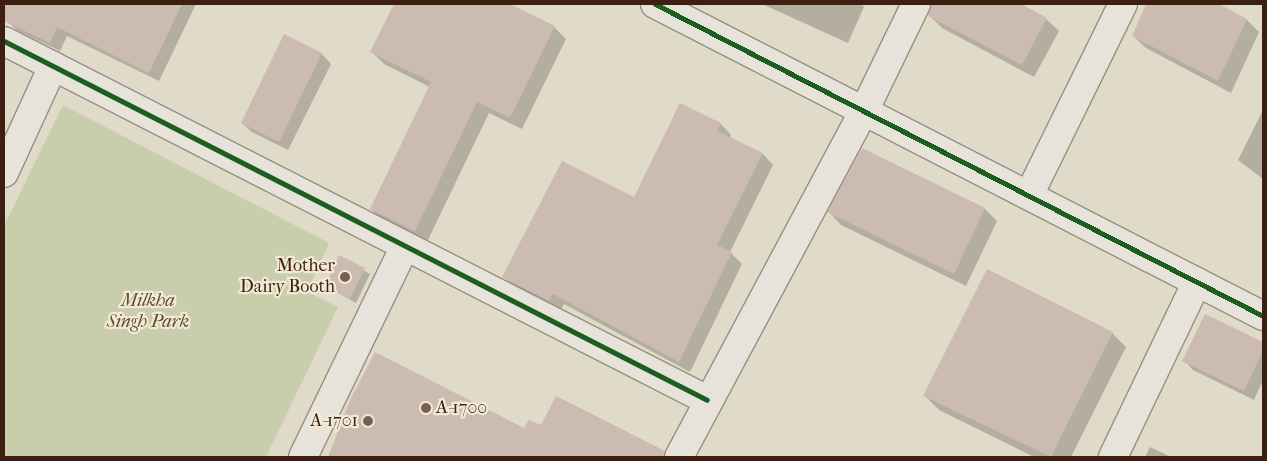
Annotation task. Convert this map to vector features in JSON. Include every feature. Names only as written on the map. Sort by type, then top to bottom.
[{"type":"street","points":[[655,4],[865,109],[1263,316]]},
{"type":"street","points":[[679,457],[707,400],[865,109],[916,4]]},
{"type":"street","points":[[1029,195],[1123,4]]},
{"type":"street","points":[[4,41],[707,400]]},
{"type":"street","points":[[4,173],[53,66]]},
{"type":"street","points":[[303,457],[404,246]]},
{"type":"street","points":[[1113,457],[1197,282]]},
{"type":"green space","name":"Milkha Singh Park","points":[[63,105],[329,243],[307,292],[338,307],[266,457],[4,457],[4,226]]},
{"type":"building","points":[[4,4],[182,4],[149,73],[57,27],[50,43],[4,21]]},
{"type":"building","points":[[394,4],[510,4],[555,26],[510,118],[477,102],[415,231],[370,209],[431,82],[370,52]]},
{"type":"building","points":[[931,4],[1021,4],[1047,18],[1022,65],[928,16]]},
{"type":"building","points":[[1146,4],[1219,4],[1247,19],[1218,81],[1132,36]]},
{"type":"building","points":[[284,34],[322,53],[279,142],[241,123]]},
{"type":"building","points":[[680,103],[721,123],[717,131],[763,153],[717,245],[732,252],[679,362],[553,294],[549,301],[502,277],[562,161],[634,197]]},
{"type":"building","points":[[862,148],[985,208],[954,274],[827,212]]},
{"type":"building","name":"Mother Dairy Booth","points":[[339,255],[365,268],[350,299],[325,286]]},
{"type":"building","points":[[987,269],[1113,332],[1051,457],[923,396]]},
{"type":"building","points":[[1205,314],[1263,342],[1263,351],[1244,391],[1182,361]]},
{"type":"building","points":[[375,352],[524,428],[529,420],[541,425],[556,396],[665,451],[663,457],[328,457],[350,400]]},
{"type":"cycle path","points":[[655,4],[1263,316]]},
{"type":"cycle path","points":[[4,41],[707,400]]},
{"type":"place","name":"Mother Dairy Booth","points":[[345,277]]},
{"type":"place","name":"A-1700","points":[[426,408]]},
{"type":"place","name":"A-1701","points":[[368,421]]}]
